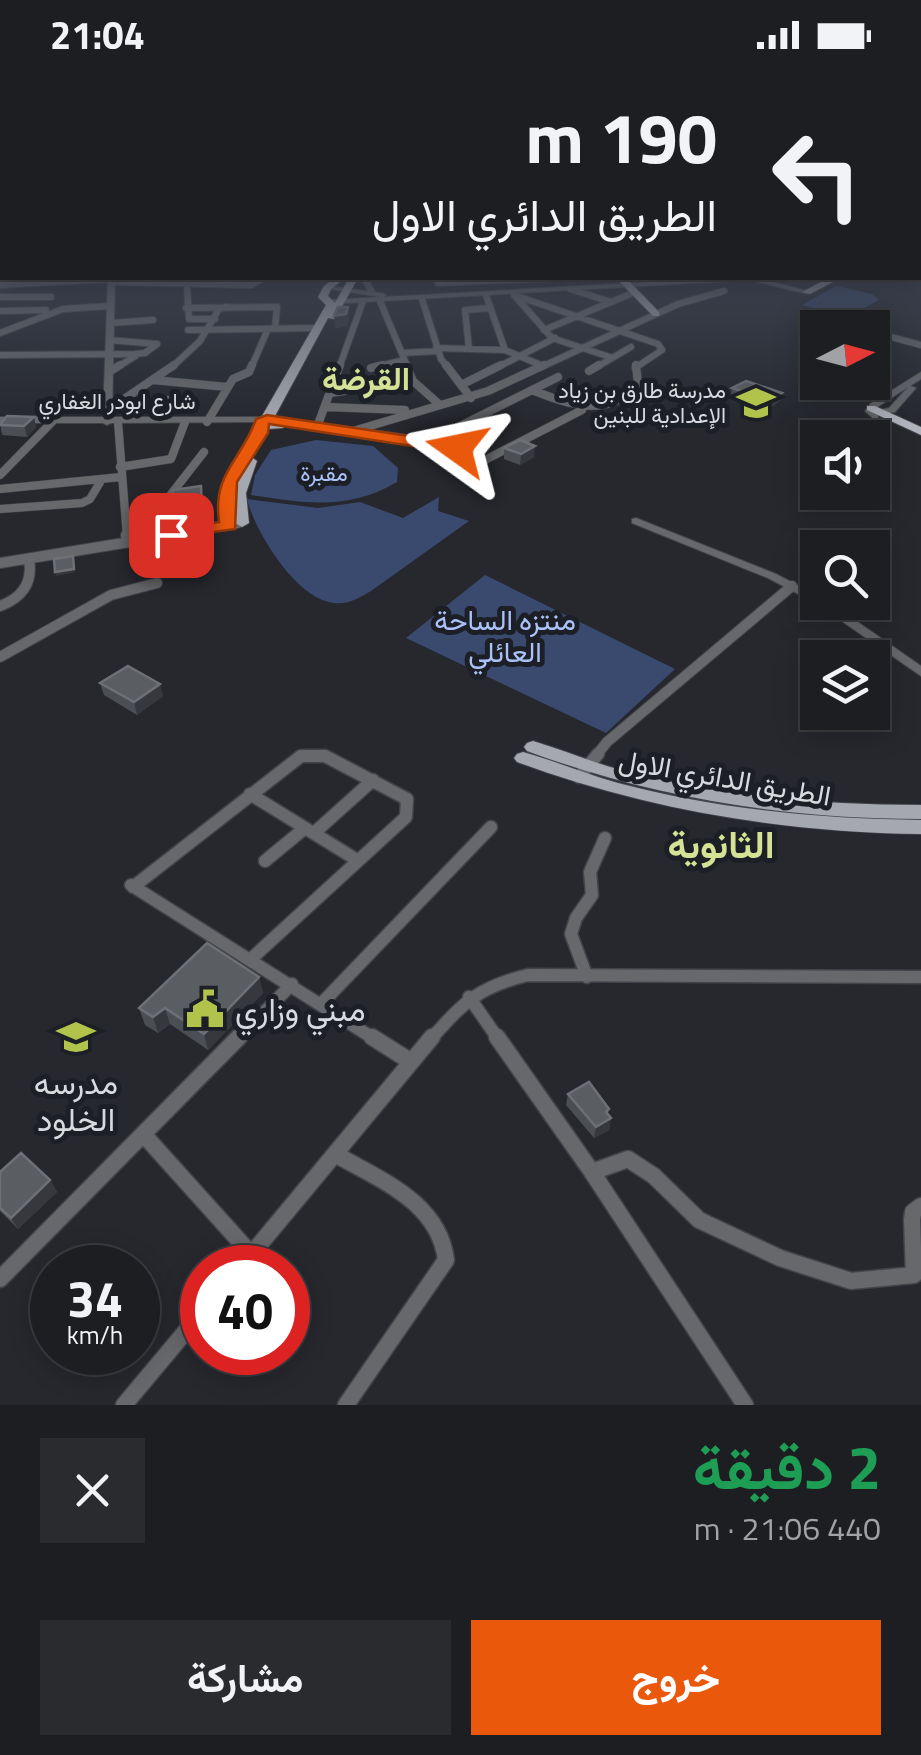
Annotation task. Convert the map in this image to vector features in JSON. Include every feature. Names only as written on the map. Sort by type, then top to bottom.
[{"type":"highway","points":[[898,405],[916,428]]},
{"type":"highway","points":[[875,413],[916,428]]},
{"type":"highway","points":[[875,413],[921,440]]},
{"type":"main road","points":[[325,298],[335,302]]},
{"type":"main road","points":[[271,424],[316,328],[338,298]]},
{"type":"main road","points":[[644,298],[658,313]]},
{"type":"main road","points":[[235,524],[225,504],[228,482],[271,424],[335,302]]},
{"type":"main road","name":"الطريق الدائري الاول","points":[[528,752],[582,771],[752,815],[851,826],[921,828]]},
{"type":"main road","name":"الطريق الدائري الاول","points":[[582,771],[806,809],[921,812]]},
{"type":"street","points":[[44,310],[50,298]]},
{"type":"street","points":[[110,298],[108,410],[113,422],[128,542]]},
{"type":"street","points":[[186,298],[188,319],[215,320]]},
{"type":"street","points":[[357,298],[361,301]]},
{"type":"street","points":[[399,298],[407,300]]},
{"type":"street","points":[[335,302],[420,298]]},
{"type":"street","points":[[422,298],[437,350],[471,398]]},
{"type":"street","points":[[487,298],[505,350]]},
{"type":"street","points":[[520,298],[554,338],[633,368]]},
{"type":"street","points":[[529,298],[662,347],[633,368]]},
{"type":"street","points":[[599,298],[610,302]]},
{"type":"street","points":[[544,330],[614,298]]},
{"type":"street","points":[[353,431],[407,411],[471,398],[658,313],[702,298]]},
{"type":"street","points":[[380,300],[412,381],[440,405]]},
{"type":"street","points":[[315,426],[326,406],[361,301]]},
{"type":"street","points":[[0,312],[110,306]]},
{"type":"street","points":[[108,410],[176,364],[212,330],[219,309],[226,307]]},
{"type":"street","points":[[186,308],[277,307],[272,328],[249,372],[228,387],[207,422]]},
{"type":"street","points":[[469,349],[465,310],[489,308]]},
{"type":"street","points":[[0,332],[64,309]]},
{"type":"street","points":[[110,323],[152,320]]},
{"type":"street","points":[[188,330],[316,328]]},
{"type":"street","points":[[890,337],[921,345]]},
{"type":"street","points":[[461,385],[554,338]]},
{"type":"street","points":[[109,340],[159,346],[109,372]]},
{"type":"street","points":[[589,371],[631,348]]},
{"type":"street","points":[[370,368],[403,356],[437,350],[505,350],[572,382]]},
{"type":"street","points":[[0,355],[141,354]]},
{"type":"street","points":[[485,460],[582,410],[629,396],[638,384],[633,368]]},
{"type":"street","points":[[430,441],[558,377]]},
{"type":"street","points":[[875,413],[898,405],[921,379]]},
{"type":"street","points":[[875,413],[921,379]]},
{"type":"street","points":[[153,380],[228,387]]},
{"type":"street","points":[[330,392],[412,381]]},
{"type":"street","points":[[532,390],[582,410]]},
{"type":"street","points":[[391,395],[407,411]]},
{"type":"street","points":[[326,406],[407,411]]},
{"type":"street","name":"شارع ابودر الغفاري","points":[[0,420],[315,426],[430,441],[485,460]]},
{"type":"street","points":[[0,475],[52,422]]},
{"type":"street","points":[[0,489],[102,479],[171,459],[185,422]]},
{"type":"street","points":[[142,540],[147,525],[204,452]]},
{"type":"street","points":[[0,509],[82,503],[90,499],[102,479]]},
{"type":"street","points":[[636,521],[800,591]]},
{"type":"street","points":[[0,562],[235,524]]},
{"type":"street","points":[[0,606],[22,594],[31,579],[29,560]]},
{"type":"street","points":[[0,657],[111,595],[157,583]]},
{"type":"street","points":[[582,771],[608,742],[792,586]]},
{"type":"street","points":[[845,620],[921,672]]},
{"type":"street","points":[[251,958],[409,811],[402,795],[325,756],[310,754],[294,760],[130,885],[322,1002],[410,1061]]},
{"type":"street","points":[[264,862],[373,780]]},
{"type":"street","points":[[250,794],[358,860]]},
{"type":"street","points":[[322,1002],[491,827]]},
{"type":"street","points":[[587,977],[569,930],[592,895],[590,872],[606,838]]},
{"type":"street","points":[[259,1245],[410,1061],[469,997],[490,984],[515,976],[921,977]]},
{"type":"street","points":[[0,1279],[292,984]]},
{"type":"street","points":[[469,997],[592,1172],[746,1405]]},
{"type":"street","points":[[144,1135],[233,1245]]},
{"type":"street","points":[[335,1154],[421,1209],[436,1222],[447,1244],[446,1260],[346,1405]]},
{"type":"street","points":[[592,1172],[628,1159],[646,1166],[691,1215],[710,1228],[831,1277],[883,1283],[914,1275],[918,1246],[910,1228],[913,1212],[921,1206]]},
{"type":"street","points":[[124,1405],[180,1338]]},
{"type":"green space","points":[[814,298],[879,300],[860,310],[821,310],[802,305]]},
{"type":"green space","name":"مقبرة","points":[[316,440],[373,446],[398,468],[397,482],[343,501],[307,502],[251,495],[255,475],[271,450]]},
{"type":"green space","points":[[439,497],[438,511],[469,521],[371,591],[339,603],[320,599],[292,577],[268,546],[247,499],[318,508],[360,502],[403,518]]},
{"type":"green space","name":"منتزه الساحة العائلي","points":[[485,575],[675,669],[606,733],[406,638]]},
{"type":"building","points":[[338,307],[348,307],[346,314],[334,316]]},
{"type":"building","points":[[746,381],[782,393],[771,401],[732,388]]},
{"type":"building","points":[[168,397],[179,398],[174,406],[164,406]]},
{"type":"building","points":[[7,416],[34,417],[24,426],[0,425]]},
{"type":"building","points":[[520,440],[535,446],[521,454],[504,448]]},
{"type":"building","points":[[201,486],[202,509],[172,512],[173,490]]},
{"type":"building","points":[[73,556],[74,569],[55,572],[54,559]]},
{"type":"building","points":[[128,666],[160,684],[134,702],[100,683]]},
{"type":"building","name":"مبني وزاري","points":[[207,943],[259,977],[204,1034],[165,1008],[153,1017],[139,1008]]},
{"type":"building","points":[[589,1082],[611,1118],[596,1127],[568,1094]]},
{"type":"building","points":[[21,1153],[50,1180],[11,1218],[0,1208],[0,1172]]},
{"type":"place","name":"مدرسة طارق بن زياد الإعدادية للبنين","points":[[756,403]]},
{"type":"place","name":"مبني وزاري","points":[[205,1009]]},
{"type":"place","name":"مدرسه الخلود","points":[[76,1037]]},
{"type":"district","name":"القرضة","points":[[366,378]]},
{"type":"district","name":"الثانوية","points":[[721,844]]},
{"type":"route","points":[[171,535],[228,526],[228,482],[261,433],[262,422],[267,420],[413,438],[457,448]]}]
